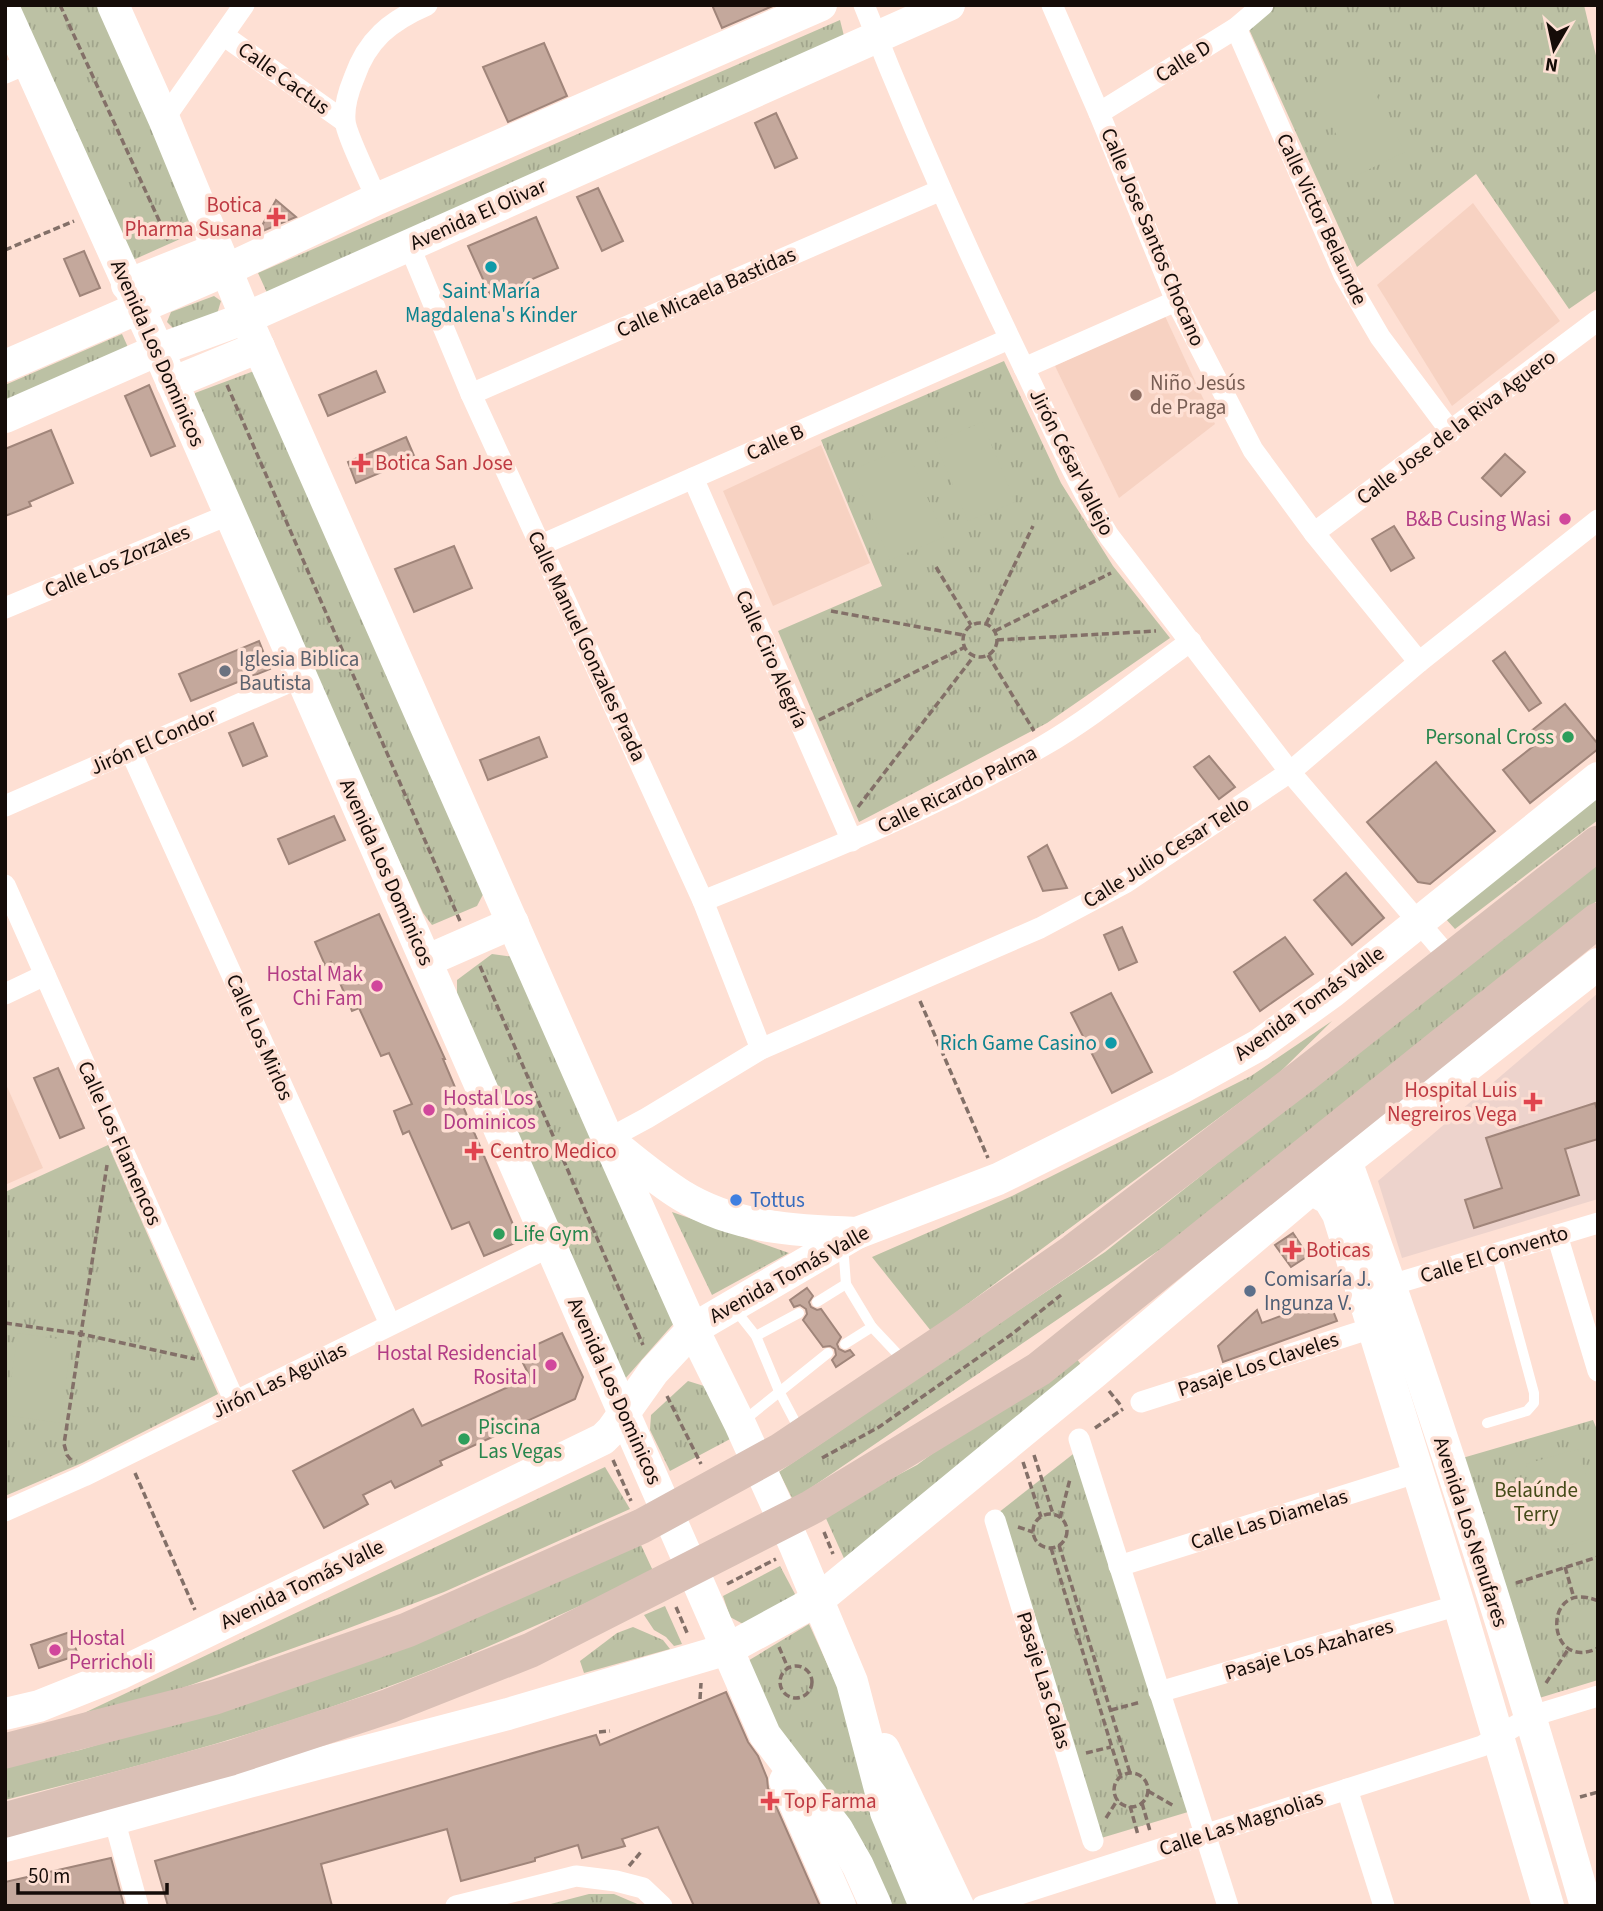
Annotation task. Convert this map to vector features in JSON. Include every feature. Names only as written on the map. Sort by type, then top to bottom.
[{"type":"main road","points":[[113,5],[164,119],[246,318],[693,1329],[758,1463],[852,1682],[958,1906]]},
{"type":"main road","points":[[5,366],[133,297],[377,199],[772,14],[821,5]]},
{"type":"main road","name":"Avenida El Olivar","points":[[5,417],[158,351],[246,318],[949,5]]},
{"type":"main road","name":"Avenida Los Dominicos","points":[[5,11],[14,57],[158,351],[840,1906]]},
{"type":"main road","points":[[133,297],[177,265],[222,259]]},
{"type":"main road","points":[[172,383],[259,347]]},
{"type":"main road","name":"Avenida Tomás Valle","points":[[5,1714],[39,1706],[119,1674],[603,1439],[654,1371],[693,1329],[850,1237],[998,1179],[1181,1088],[1259,1045],[1332,992],[1598,778]]},
{"type":"main road","points":[[5,1751],[215,1697],[407,1630],[668,1513],[758,1463],[908,1365],[1074,1251],[1598,843]]},
{"type":"main road","points":[[5,1820],[231,1758],[389,1706],[531,1650],[785,1522],[849,1486],[1039,1369],[1598,920]]},
{"type":"main road","points":[[426,961],[513,923]]},
{"type":"main road","points":[[5,1846],[508,1714],[728,1649],[818,1600],[1311,1189],[1598,964]]},
{"type":"main road","points":[[609,1140],[682,1196],[738,1221],[850,1237]]},
{"type":"main road","name":"Avenida Los Nenufares","points":[[1346,1161],[1391,1285],[1532,1716],[1586,1906]]},
{"type":"main road","name":"Avenida Los Nenufares","points":[[1311,1189],[1329,1199],[1338,1214],[1419,1472],[1548,1906]]},
{"type":"main road","points":[[852,1682],[886,1812],[925,1906]]},
{"type":"main road","name":"Avenida Los Dominicos","points":[[765,1734],[836,1829],[858,1866],[876,1906]]},
{"type":"street","points":[[164,119],[244,5]]},
{"type":"street","points":[[377,199],[344,121],[349,92],[361,58],[373,40],[396,20],[427,5]]},
{"type":"street","name":"Jirón César Vallejo","points":[[864,5],[941,190],[1088,503],[1129,565],[1290,772],[1451,960]]},
{"type":"street","name":"Calle Jose Santos Chocano","points":[[1052,5],[1100,113],[1175,301],[1253,450],[1314,534],[1419,662]]},
{"type":"street","name":"Calle D","points":[[1100,113],[1237,28],[1263,5]]},
{"type":"street","name":"Calle Victor Belaunde","points":[[1237,28],[1344,275],[1380,337],[1451,432]]},
{"type":"street","name":"Calle Cactus","points":[[223,35],[344,121]]},
{"type":"street","name":"Calle Micaela Bastidas","points":[[471,394],[941,190]]},
{"type":"street","name":"Calle Manuel Gonzales Prada","points":[[409,245],[471,394],[703,901],[761,1049]]},
{"type":"street","points":[[1024,368],[1175,301]]},
{"type":"street","name":"Calle Jose de la Riva Aguero","points":[[1314,534],[1598,320]]},
{"type":"street","name":"Calle B","points":[[541,545],[1009,339]]},
{"type":"street","name":"Calle Ciro Alegría","points":[[693,478],[849,833]]},
{"type":"street","name":"Calle Los Zorzales","points":[[5,608],[230,514]]},
{"type":"street","name":"Calle Julio Cesar Tello","points":[[609,1140],[761,1049],[1040,928],[1125,883],[1290,772],[1419,662],[1598,520]]},
{"type":"street","name":"Calle Ricardo Palma","points":[[703,901],[1043,746],[1075,726],[1186,635]]},
{"type":"street","name":"Jirón El Condor","points":[[5,806],[301,677]]},
{"type":"street","name":"Calle Los Mirlos","points":[[130,750],[390,1324]]},
{"type":"street","name":"Calle Los Flamencos","points":[[5,885],[234,1402]]},
{"type":"street","points":[[5,994],[45,975]]},
{"type":"street","name":"Calle El Convento","points":[[1391,1285],[1598,1223]]},
{"type":"street","points":[[1557,1235],[1598,1371]]},
{"type":"street","name":"Jirón Las Aguilas","points":[[5,1511],[127,1455],[551,1246]]},
{"type":"street","name":"Pasaje Los Claveles","points":[[1141,1402],[1374,1327]]},
{"type":"street","points":[[1079,1438],[1203,1835],[1228,1906]]},
{"type":"street","name":"Calle Las Diamelas","points":[[1119,1566],[1419,1472]]},
{"type":"street","name":"Pasaje Las Calas","points":[[995,1520],[1093,1841]]},
{"type":"street","name":"Pasaje Los Azahares","points":[[1159,1695],[1459,1605]]},
{"type":"street","name":"Calle Las Magnolias","points":[[982,1906],[1482,1746],[1532,1716],[1598,1696]]},
{"type":"street","points":[[1347,1789],[1384,1906]]},
{"type":"street","points":[[114,1819],[138,1906]]},
{"type":"street","points":[[456,1906],[576,1876],[616,1881],[643,1888],[662,1906]]},
{"type":"lane","points":[[850,1237],[846,1284],[872,1327],[908,1365]]},
{"type":"lane","points":[[1487,1423],[1527,1411],[1534,1403],[1534,1393],[1496,1253]]},
{"type":"lane","points":[[817,1302],[846,1284]]},
{"type":"lane","points":[[732,1305],[756,1336],[802,1436]]},
{"type":"lane","points":[[756,1336],[799,1313]]},
{"type":"lane","points":[[845,1344],[872,1327]]},
{"type":"lane","points":[[740,1424],[828,1353]]},
{"type":"path","points":[[60,5],[177,265]]},
{"type":"path","points":[[5,250],[83,217]]},
{"type":"path","points":[[218,364],[654,1371],[701,1464]]},
{"type":"path","points":[[986,624],[1033,526]]},
{"type":"path","points":[[995,631],[1129,565]]},
{"type":"path","points":[[936,567],[971,625]]},
{"type":"path","points":[[831,611],[963,635]]},
{"type":"path","points":[[986,624],[995,631],[995,649],[988,655],[974,656],[965,647],[963,635],[971,625],[986,624]]},
{"type":"path","points":[[997,640],[1186,635]]},
{"type":"path","points":[[803,728],[965,647]]},
{"type":"path","points":[[988,655],[1043,746]]},
{"type":"path","points":[[849,833],[974,656]]},
{"type":"path","points":[[912,983],[998,1179]]},
{"type":"path","points":[[64,1444],[107,1162]]},
{"type":"path","points":[[5,1323],[81,1334],[218,1364]]},
{"type":"path","points":[[1079,1438],[1123,1409],[1141,1402]]},
{"type":"path","points":[[1020,1433],[1054,1515]]},
{"type":"path","points":[[1020,1433],[1041,1517]]},
{"type":"path","points":[[127,1455],[190,1597]]},
{"type":"path","points":[[612,1458],[634,1509]]},
{"type":"path","points":[[1054,1515],[1066,1526],[1066,1537],[1059,1545],[1051,1548],[1041,1545],[1034,1537],[1034,1526],[1041,1517],[1054,1515]]},
{"type":"path","points":[[820,1525],[834,1557]]},
{"type":"path","points":[[1059,1545],[1130,1773]]},
{"type":"path","points":[[1051,1548],[1121,1777]]},
{"type":"path","points":[[725,1585],[778,1558]]},
{"type":"path","points":[[1512,1584],[1598,1558]]},
{"type":"path","points":[[1565,1567],[1574,1598]]},
{"type":"path","points":[[1598,1601],[1589,1597],[1574,1598],[1561,1607],[1557,1614],[1556,1630],[1563,1643],[1577,1651],[1598,1648]]},
{"type":"path","points":[[673,1600],[692,1646]]},
{"type":"path","points":[[775,1638],[788,1668]]},
{"type":"path","points":[[798,1666],[810,1673],[813,1684],[804,1697],[799,1699],[787,1696],[780,1687],[781,1676],[788,1668],[798,1666]]},
{"type":"path","points":[[700,1699],[701,1678]]},
{"type":"path","points":[[1111,1710],[1159,1695]]},
{"type":"path","points":[[599,1732],[610,1731]]},
{"type":"path","points":[[1142,1802],[1130,1806],[1115,1795],[1115,1785],[1121,1777],[1130,1773],[1139,1775],[1146,1782],[1148,1791],[1142,1802],[1150,1852]]},
{"type":"path","points":[[1130,1806],[1150,1852]]},
{"type":"shaded area","points":[[1473,203],[1560,321],[1452,406],[1377,285]]},
{"type":"shaded area","name":"Niño Jesús de Praga","points":[[1164,314],[1215,424],[1119,498],[1055,366]]},
{"type":"shaded area","points":[[821,445],[870,563],[773,606],[723,491]]},
{"type":"shaded area","name":"Hospital Luis Negreiros Vega","points":[[1598,993],[1598,1199],[1402,1258],[1378,1181]]},
{"type":"shaded area","points":[[5,1082],[43,1168],[5,1185]]},
{"type":"green space","points":[[17,5],[97,5],[198,231],[133,260]]},
{"type":"green space","points":[[1276,5],[1584,5],[1598,64],[1598,289],[1569,309],[1476,174],[1357,267],[1248,27]]},
{"type":"green space","points":[[840,20],[845,40],[269,297],[258,273]]},
{"type":"green space","points":[[1360,63],[1405,152],[1357,175],[1312,87]]},
{"type":"green space","points":[[214,296],[221,301],[217,314],[174,329],[167,322],[171,312]]},
{"type":"green space","points":[[122,334],[131,354],[5,410],[5,385]]},
{"type":"green space","points":[[1004,361],[1061,483],[1113,566],[1170,638],[1047,723],[859,822],[778,631],[882,586],[821,440]]},
{"type":"green space","points":[[259,369],[489,883],[477,906],[432,925],[423,913],[195,413],[195,393]]},
{"type":"green space","points":[[982,422],[1015,502],[968,521],[935,442]]},
{"type":"green space","points":[[906,447],[944,537],[890,560],[852,470]]},
{"type":"green space","points":[[1598,795],[1598,820],[1455,929],[1444,917]]},
{"type":"green space","points":[[1598,861],[1598,900],[1196,1225],[793,1500],[779,1472],[1105,1252]]},
{"type":"green space","points":[[492,954],[513,957],[675,1322],[624,1380],[457,1002],[457,980]]},
{"type":"green space","points":[[1332,1021],[1278,1074],[931,1331],[872,1257],[1012,1196],[1251,1076]]},
{"type":"green space","points":[[108,1145],[218,1394],[82,1463],[5,1496],[5,1192]]},
{"type":"green space","points":[[672,1212],[789,1253],[712,1295]]},
{"type":"green space","points":[[18,1333],[72,1341],[59,1423],[6,1415]]},
{"type":"green space","points":[[1071,1351],[1082,1366],[847,1565],[824,1514],[917,1465]]},
{"type":"green space","points":[[688,1381],[704,1386],[732,1438],[670,1471],[650,1430],[651,1415]]},
{"type":"green space","name":"Belaúnde Terry","points":[[1593,1420],[1598,1432],[1598,1680],[1536,1699],[1459,1459]]},
{"type":"green space","points":[[1578,1449],[1598,1517],[1598,1537],[1552,1550],[1526,1464]]},
{"type":"green space","points":[[1077,1451],[1188,1812],[1098,1839],[998,1513]]},
{"type":"green space","points":[[605,1467],[630,1509],[444,1592],[341,1631],[174,1691],[84,1713]]},
{"type":"green space","points":[[641,1545],[654,1573],[437,1668],[257,1731],[5,1800],[5,1767],[80,1750],[318,1679]]},
{"type":"green space","points":[[780,1566],[795,1594],[790,1605],[743,1624],[730,1617],[723,1596]]},
{"type":"green space","points":[[665,1606],[682,1644],[674,1646],[654,1630],[644,1615]]},
{"type":"green space","points":[[809,1624],[841,1694],[912,1906],[888,1906],[784,1741],[746,1662]]},
{"type":"green space","points":[[633,1627],[663,1640],[670,1649],[584,1673],[580,1661],[617,1633]]},
{"type":"green space","points":[[589,1894],[614,1894],[642,1906],[543,1906]]},
{"type":"building","points":[[712,5],[775,5],[722,28]]},
{"type":"building","points":[[544,43],[567,96],[508,122],[483,67]]},
{"type":"building","points":[[776,113],[797,158],[775,168],[755,123]]},
{"type":"building","points":[[598,188],[623,241],[602,251],[577,197]]},
{"type":"building","points":[[276,200],[296,217],[258,233]]},
{"type":"building","points":[[536,217],[558,268],[491,297],[468,246]]},
{"type":"building","points":[[84,251],[100,288],[80,296],[64,259]]},
{"type":"building","points":[[376,371],[385,392],[328,416],[319,395]]},
{"type":"building","points":[[149,385],[175,446],[151,456],[125,396]]},
{"type":"building","points":[[51,430],[73,483],[29,502],[31,506],[5,516],[5,449]]},
{"type":"building","points":[[406,437],[415,458],[356,483],[348,462]]},
{"type":"building","points":[[1505,454],[1525,472],[1501,496],[1482,478]]},
{"type":"building","points":[[1394,526],[1414,558],[1391,571],[1372,539]]},
{"type":"building","points":[[454,546],[472,588],[414,612],[395,569]]},
{"type":"building","name":"Iglesia Biblica Bautista","points":[[259,641],[270,669],[191,701],[179,674]]},
{"type":"building","points":[[1505,652],[1541,703],[1529,711],[1493,661]]},
{"type":"building","points":[[1565,704],[1598,744],[1598,749],[1530,803],[1503,770],[1540,741],[1531,731]]},
{"type":"building","points":[[253,723],[267,756],[243,766],[229,733]]},
{"type":"building","points":[[539,737],[547,757],[488,780],[480,760]]},
{"type":"building","points":[[1209,756],[1235,787],[1219,799],[1194,767]]},
{"type":"building","points":[[1436,762],[1495,831],[1430,884],[1418,882],[1367,822]]},
{"type":"building","points":[[334,816],[345,840],[289,864],[278,839]]},
{"type":"building","points":[[1047,845],[1067,888],[1043,891],[1028,857]]},
{"type":"building","points":[[1346,873],[1384,918],[1352,945],[1314,900]]},
{"type":"building","points":[[379,914],[445,1059],[520,1241],[484,1256],[469,1222],[452,1229],[409,1131],[403,1134],[394,1111],[412,1104],[389,1053],[381,1056],[359,1008],[352,1011],[331,962],[325,965],[315,942]]},
{"type":"building","points":[[1122,927],[1137,962],[1119,970],[1104,935]]},
{"type":"building","points":[[1285,937],[1313,974],[1260,1011],[1234,972]]},
{"type":"building","name":"Rich Game Casino","points":[[1111,993],[1152,1072],[1112,1093],[1071,1013]]},
{"type":"building","points":[[58,1068],[84,1128],[60,1138],[34,1078]]},
{"type":"building","points":[[1595,1103],[1598,1113],[1598,1139],[1565,1149],[1579,1195],[1474,1228],[1465,1200],[1502,1188],[1486,1138]]},
{"type":"building","name":"Boticas","points":[[1293,1233],[1308,1256],[1291,1267],[1275,1245]]},
{"type":"building","points":[[807,1288],[813,1296],[809,1302],[811,1307],[821,1309],[841,1337],[837,1344],[839,1349],[845,1352],[850,1350],[854,1355],[836,1367],[832,1360],[836,1355],[835,1349],[830,1346],[823,1347],[803,1320],[807,1314],[806,1309],[800,1305],[794,1307],[790,1300]]},
{"type":"building","points":[[1328,1298],[1337,1321],[1223,1362],[1218,1346],[1257,1310],[1262,1323]]},
{"type":"building","points":[[562,1333],[583,1377],[575,1399],[440,1461],[442,1465],[395,1488],[391,1481],[363,1495],[368,1504],[324,1528],[293,1471],[413,1409],[422,1426],[530,1377],[518,1353]]},
{"type":"building","name":"Hostal Perricholi","points":[[70,1632],[78,1655],[39,1668],[31,1645]]},
{"type":"building","points":[[726,1692],[748,1742],[758,1756],[768,1788],[820,1906],[694,1906],[658,1827],[622,1839],[625,1846],[582,1858],[578,1845],[535,1858],[535,1861],[461,1881],[447,1829],[321,1864],[332,1906],[168,1906],[155,1861],[596,1735],[600,1745]]},
{"type":"building","points":[[111,1858],[124,1906],[5,1906],[5,1882]]},
{"type":"place","name":"Botica Pharma Susana","points":[[276,217]]},
{"type":"place","name":"Saint María Magdalena's Kinder","points":[[491,267]]},
{"type":"place","name":"Niño Jesús de Praga","points":[[1136,395]]},
{"type":"place","name":"Botica San Jose","points":[[361,463]]},
{"type":"place","name":"B&B Cusing Wasi","points":[[1565,519]]},
{"type":"place","name":"Iglesia Biblica Bautista","points":[[225,671]]},
{"type":"place","name":"Personal Cross","points":[[1568,737]]},
{"type":"place","name":"Hostal Mak Chi Fam","points":[[377,986]]},
{"type":"place","name":"Rich Game Casino","points":[[1111,1043]]},
{"type":"place","name":"Hospital Luis Negreiros Vega","points":[[1533,1102]]},
{"type":"place","name":"Hostal Los Dominicos","points":[[429,1110]]},
{"type":"place","name":"Centro Medico","points":[[474,1151]]},
{"type":"place","name":"Tottus","points":[[736,1200]]},
{"type":"place","name":"Life Gym","points":[[499,1234]]},
{"type":"place","name":"Boticas","points":[[1292,1250]]},
{"type":"place","name":"Comisaría J. Ingunza V.","points":[[1250,1291]]},
{"type":"place","name":"Hostal Residencial Rosita I","points":[[551,1365]]},
{"type":"place","name":"Piscina Las Vegas","points":[[464,1439]]},
{"type":"place","name":"Hostal Perricholi","points":[[55,1650]]},
{"type":"place","name":"Top Farma","points":[[770,1801]]}]
